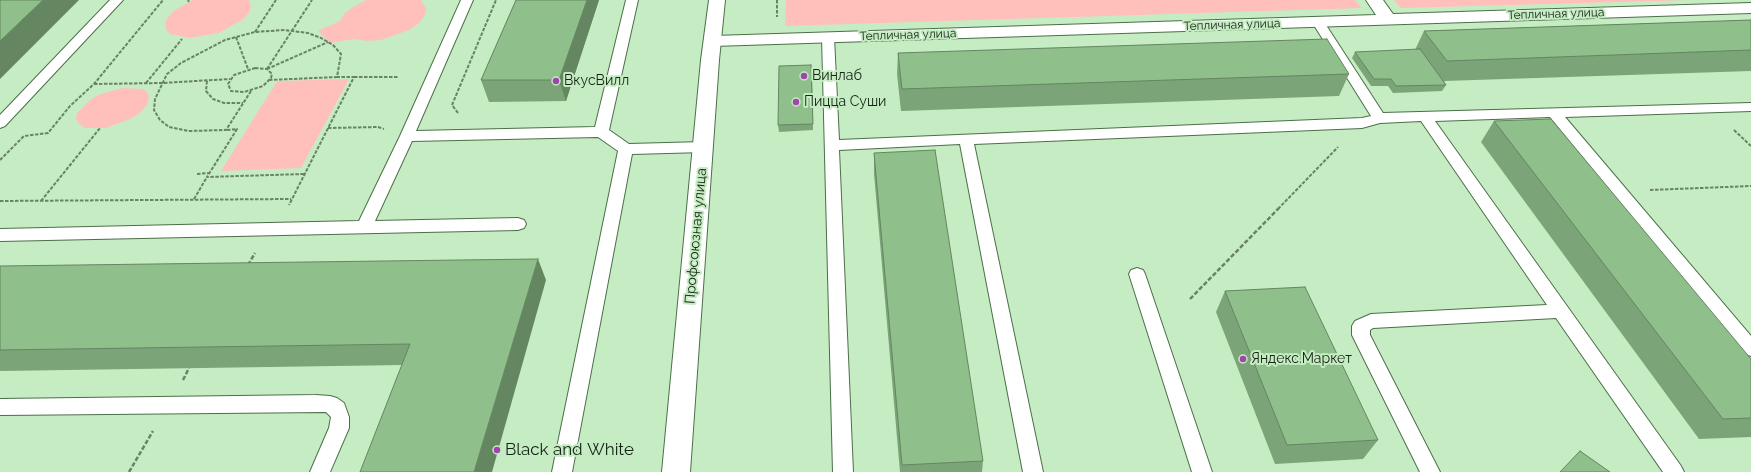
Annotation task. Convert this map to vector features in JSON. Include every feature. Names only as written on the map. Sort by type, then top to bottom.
[{"type":"street","name":"Профсоюзная улица","points":[[676,472],[717,0]]},
{"type":"street","points":[[1374,0],[1389,20]]},
{"type":"street","name":"Тепличная улица","points":[[713,41],[1751,8]]},
{"type":"lane","points":[[0,123],[117,0]]},
{"type":"lane","points":[[364,227],[407,136],[467,0]]},
{"type":"lane","points":[[601,132],[632,0]]},
{"type":"lane","points":[[1318,22],[1379,118]]},
{"type":"lane","points":[[828,37],[843,472]]},
{"type":"lane","points":[[832,145],[1362,122],[1379,118],[1751,107]]},
{"type":"lane","points":[[1554,113],[1751,349]]},
{"type":"lane","points":[[1425,117],[1674,472]]},
{"type":"lane","points":[[407,136],[601,132],[626,148],[704,147]]},
{"type":"lane","points":[[966,139],[1033,472]]},
{"type":"lane","points":[[562,472],[626,148]]},
{"type":"lane","points":[[0,235],[518,224]]},
{"type":"lane","points":[[1137,274],[1202,472]]},
{"type":"lane","points":[[1430,472],[1361,335],[1360,326],[1371,321],[1560,311]]},
{"type":"lane","points":[[0,407],[169,404],[330,404],[337,409],[340,417],[339,428],[320,472]]},
{"type":"path","points":[[0,160],[24,136],[48,133],[70,106],[94,84],[163,0]]},
{"type":"path","points":[[255,32],[276,0]]},
{"type":"path","points":[[267,69],[312,0]]},
{"type":"path","points":[[458,115],[452,105],[496,0]]},
{"type":"path","points":[[194,199],[237,129],[189,131],[169,127],[160,120],[154,110],[155,99],[167,74],[181,63],[199,53],[236,37],[255,32],[292,31],[308,33],[328,42],[341,54],[337,77]]},
{"type":"path","points":[[236,37],[248,69]]},
{"type":"path","points":[[146,83],[182,38]]},
{"type":"path","points":[[94,84],[230,80],[248,69],[267,69],[328,42]]},
{"type":"path","points":[[230,80],[228,84],[229,88],[232,90],[244,92],[251,91],[264,86],[269,80],[272,74],[267,69]]},
{"type":"path","points":[[269,80],[337,77],[399,77]]},
{"type":"path","points":[[248,266],[292,199],[354,78]]},
{"type":"path","points":[[207,81],[206,91],[213,99],[224,103],[243,103]]},
{"type":"path","points":[[226,130],[251,91]]},
{"type":"path","points":[[1190,299],[1362,122]]},
{"type":"path","points":[[328,128],[378,127],[407,136]]},
{"type":"path","points":[[40,201],[100,128]]},
{"type":"path","points":[[197,174],[209,173]]},
{"type":"path","points":[[207,177],[305,174]]},
{"type":"path","points":[[1619,191],[1751,186]]},
{"type":"path","points":[[0,201],[292,199]]},
{"type":"path","points":[[130,472],[169,404]]},
{"type":"shaded area","points":[[193,0],[249,0],[251,6],[249,13],[242,20],[218,33],[190,38],[170,34],[166,29],[165,23],[168,17],[175,10]]},
{"type":"shaded area","points":[[366,0],[421,0],[426,8],[425,15],[419,23],[409,30],[381,40],[367,41],[354,39],[330,43],[318,31],[340,21],[344,14]]},
{"type":"shaded area","points":[[786,0],[1355,0],[1362,8],[785,26]]},
{"type":"shaded area","points":[[1394,0],[1690,0],[1401,8]]},
{"type":"shaded area","points":[[349,79],[301,168],[221,171],[277,81]]},
{"type":"shaded area","points":[[123,88],[143,89],[148,93],[149,99],[147,105],[140,113],[130,119],[106,128],[85,128],[79,124],[76,119],[77,113],[90,100],[100,94]]},
{"type":"building","points":[[0,0],[43,0],[0,41]]},
{"type":"building","points":[[516,0],[587,0],[559,80],[481,80]]},
{"type":"building","points":[[1751,20],[1751,50],[1447,61],[1424,31]]},
{"type":"building","points":[[1327,39],[1349,74],[902,89],[898,53]]},
{"type":"building","points":[[1420,49],[1446,85],[1396,86],[1391,79],[1374,79],[1355,52]]},
{"type":"building","name":"Пицца Суши","points":[[811,65],[813,124],[778,125],[779,66]]},
{"type":"building","points":[[1551,119],[1751,359],[1751,418],[1723,419],[1494,121]]},
{"type":"building","points":[[935,150],[983,461],[902,465],[874,153]]},
{"type":"building","points":[[538,259],[474,472],[360,472],[410,344],[0,350],[0,266]]},
{"type":"building","points":[[1305,287],[1378,440],[1287,445],[1225,291]]},
{"type":"building","points":[[1580,451],[1610,472],[1560,472]]},
{"type":"place","name":"Винлаб","points":[[804,76]]},
{"type":"place","name":"ВкусВилл","points":[[556,81]]},
{"type":"place","name":"Пицца Суши","points":[[796,102]]},
{"type":"place","name":"Яндекс.Маркет","points":[[1243,359]]},
{"type":"place","name":"Black and White","points":[[497,450]]}]
